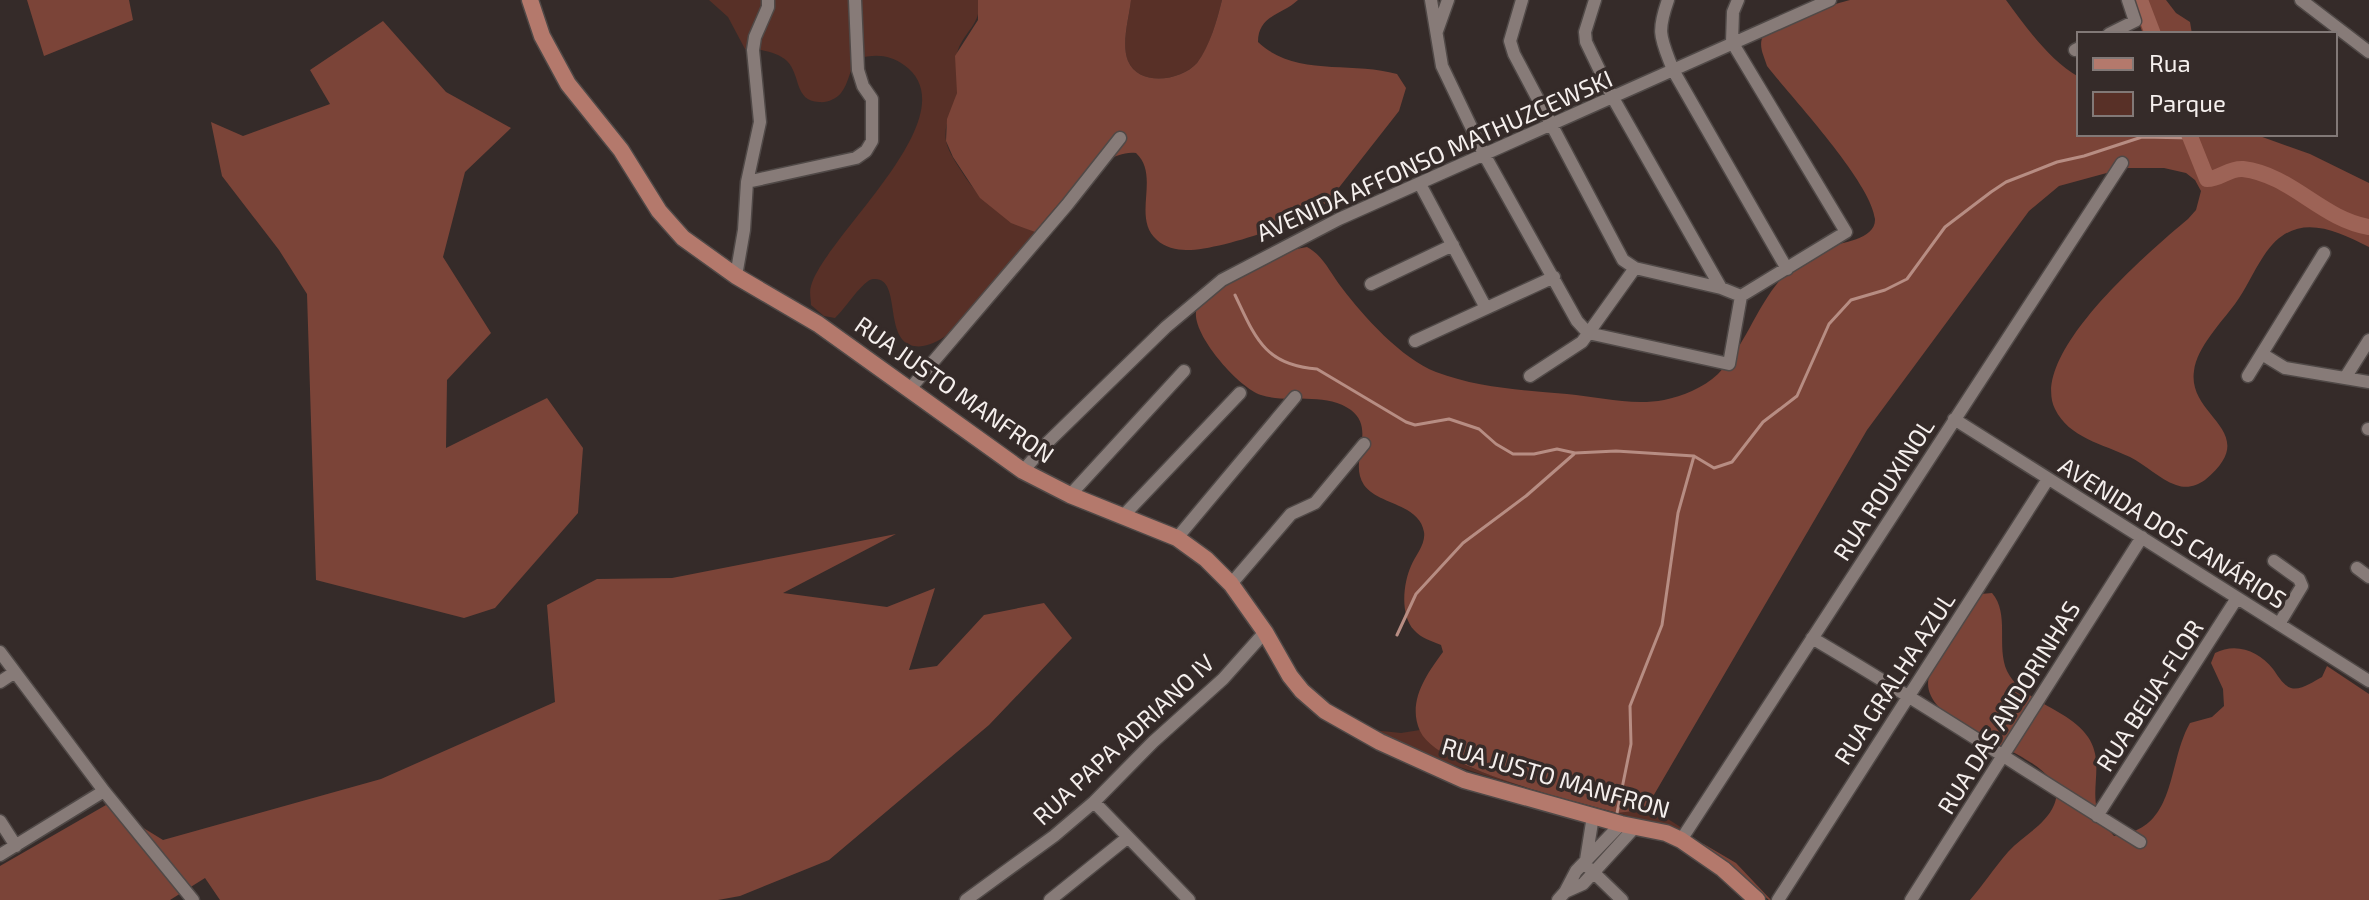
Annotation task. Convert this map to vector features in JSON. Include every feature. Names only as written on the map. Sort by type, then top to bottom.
[{"type":"main road","name":"RUA JUSTO MANFRON","points":[[530,0],[552,57],[568,84],[621,150],[659,211],[683,238],[736,276],[818,324],[1023,471],[1070,495],[1177,538],[1206,559],[1231,584],[1302,691],[1325,711],[1380,742],[1464,780],[1666,833],[1723,869],[1757,900]]},
{"type":"street","points":[[736,276],[747,182],[760,116],[756,103],[753,50],[768,0]]},
{"type":"street","points":[[747,182],[856,158],[866,151],[872,141],[872,99],[863,86],[858,70],[855,0]]},
{"type":"street","points":[[1431,0],[1442,66],[1485,156],[1577,321],[1588,333],[1729,364],[1741,296],[1846,232],[1732,42],[1733,12],[1738,0]]},
{"type":"street","points":[[1435,36],[1448,0]]},
{"type":"street","points":[[1522,0],[1510,41],[1551,126],[1623,260],[1635,268],[1721,288],[1741,296]]},
{"type":"street","points":[[1595,0],[1585,32],[1586,42],[1613,98],[1721,288]]},
{"type":"street","points":[[1668,0],[1660,35],[1673,70],[1787,269]]},
{"type":"street","name":"AVENIDA AFFONSO MATHUZCEWSKI","points":[[1023,471],[1049,441],[1166,327],[1222,280],[1339,219],[1830,0]]},
{"type":"street","points":[[2113,32],[2135,21],[2128,0]]},
{"type":"street","points":[[2301,0],[2367,48]]},
{"type":"street","points":[[909,390],[1120,138]]},
{"type":"street","name":"RUA ROUXINOL","points":[[1681,840],[2122,163]]},
{"type":"street","points":[[1420,184],[1486,308]]},
{"type":"street","points":[[1371,284],[1453,245]]},
{"type":"street","points":[[2248,376],[2324,253]]},
{"type":"street","points":[[1530,376],[1577,347],[1635,268]]},
{"type":"street","points":[[1415,341],[1554,277]]},
{"type":"street","points":[[2345,378],[2369,340]]},
{"type":"street","points":[[2262,354],[2285,368],[2369,382]]},
{"type":"street","points":[[1070,495],[1184,371]]},
{"type":"street","points":[[1123,516],[1240,393]]},
{"type":"street","points":[[1177,538],[1295,397]]},
{"type":"street","name":"AVENIDA DOS CANÁRIOS","points":[[1954,419],[2369,681]]},
{"type":"street","points":[[1231,584],[1291,514],[1315,503],[1364,444]]},
{"type":"street","name":"RUA GRALHA AZUL","points":[[1778,900],[2048,479]]},
{"type":"street","name":"RUA DAS ANDORINHAS","points":[[1911,900],[2142,537]]},
{"type":"street","points":[[2274,561],[2299,579],[2302,586],[2279,624]]},
{"type":"street","points":[[2357,568],[2369,577]]},
{"type":"street","name":"RUA BEIJA-FLOR","points":[[2097,816],[2237,598]]},
{"type":"street","name":"RUA PAPA ADRIANO IV","points":[[966,900],[1054,836],[1094,802],[1153,742],[1223,679],[1265,632]]},
{"type":"street","points":[[1812,638],[1909,695],[2003,758],[2140,842]]},
{"type":"street","points":[[0,652],[104,791],[192,899]]},
{"type":"street","points":[[0,682],[15,672]]},
{"type":"street","points":[[0,855],[104,791]]},
{"type":"street","points":[[1094,802],[1189,900]]},
{"type":"street","points":[[1593,816],[1585,862],[1622,900]]},
{"type":"street","points":[[0,821],[16,846]]},
{"type":"street","points":[[1562,896],[1585,862],[1629,825]]},
{"type":"street","points":[[1562,896],[1578,888],[1594,873],[1629,825]]},
{"type":"street","points":[[1050,900],[1127,838]]},
{"type":"green space","points":[[709,0],[978,0],[976,20],[961,43],[957,56],[957,93],[947,122],[946,141],[960,169],[983,199],[1012,221],[1035,232],[998,283],[947,335],[930,344],[914,346],[904,341],[898,333],[888,287],[882,281],[873,279],[864,284],[835,318],[824,316],[811,305],[811,286],[822,264],[908,144],[920,113],[920,87],[898,61],[869,56],[857,59],[844,89],[837,97],[825,102],[811,101],[802,92],[787,61],[767,51],[745,49],[728,17]]},
{"type":"green space","points":[[1131,0],[1222,0],[1209,41],[1197,63],[1181,74],[1161,78],[1150,78],[1133,69],[1125,47]]},
{"type":"green space","points":[[1372,730],[1401,733],[1420,730],[1452,758],[1518,785],[1444,762]]},
{"type":"green space","points":[[1648,805],[1688,833],[1618,813]]},
{"type":"shaded area","points":[[27,0],[129,0],[133,20],[44,56]]},
{"type":"shaded area","points":[[978,0],[1131,0],[1125,39],[1128,61],[1141,75],[1161,78],[1181,74],[1197,63],[1209,41],[1222,0],[1298,0],[1266,21],[1258,42],[1272,53],[1306,64],[1397,74],[1406,88],[1399,111],[1330,199],[1319,208],[1283,225],[1219,246],[1186,250],[1163,245],[1150,231],[1146,220],[1146,173],[1136,153],[1122,154],[1094,169],[1035,232],[1011,223],[980,198],[946,141],[947,119],[957,93],[955,56],[978,20]]},
{"type":"shaded area","points":[[1850,0],[2006,0],[2048,52],[2077,76],[2077,136],[2260,136],[2310,154],[2369,183],[2369,247],[2326,229],[2312,227],[2286,233],[2274,243],[2196,362],[2195,387],[2201,401],[2226,436],[2227,449],[2221,463],[2205,480],[2191,486],[2180,486],[2130,457],[2078,434],[2055,409],[2051,386],[2059,360],[2075,333],[2123,278],[2196,210],[2201,191],[2195,180],[2186,173],[2164,168],[2125,168],[2059,186],[2029,211],[1867,430],[1648,805],[1618,813],[1479,771],[1432,745],[1420,731],[1417,720],[1420,689],[1443,652],[1441,645],[1414,630],[1406,616],[1405,590],[1408,573],[1423,541],[1421,522],[1407,510],[1370,492],[1364,485],[1359,466],[1362,427],[1351,410],[1330,401],[1272,397],[1252,390],[1230,372],[1209,347],[1197,322],[1198,306],[1210,292],[1286,251],[1307,247],[1322,260],[1384,336],[1423,366],[1436,372],[1501,388],[1628,402],[1664,400],[1692,391],[1712,379],[1729,361],[1765,300],[1787,273],[1820,251],[1864,236],[1874,226],[1870,203],[1846,163],[1767,66],[1761,47],[1763,36],[1778,23]]},
{"type":"shaded area","points":[[2131,0],[2166,0],[2176,13],[2190,22],[2192,32],[2142,32]]},
{"type":"shaded area","points":[[383,21],[446,92],[511,128],[465,172],[443,257],[491,333],[447,380],[446,448],[547,398],[583,448],[578,513],[495,608],[464,618],[316,580],[307,294],[279,250],[222,176],[211,122],[243,136],[330,104],[310,70]]},
{"type":"shaded area","points":[[896,534],[783,593],[887,607],[935,588],[909,670],[937,666],[984,615],[1044,603],[1072,638],[989,725],[829,860],[740,896],[718,900],[220,900],[205,878],[170,900],[0,900],[0,866],[106,805],[163,840],[381,779],[555,702],[547,605],[597,579],[672,578]]},
{"type":"shaded area","points":[[1992,593],[2002,620],[2004,661],[2014,682],[2079,727],[2093,746],[2097,810],[2114,836],[2135,831],[2150,822],[2167,793],[2190,723],[2212,717],[2224,706],[2223,689],[2211,663],[2215,653],[2239,648],[2254,653],[2286,685],[2295,689],[2322,677],[2327,666],[2369,694],[2369,900],[1970,900],[2008,852],[2045,819],[2054,805],[2055,787],[2042,771],[1945,713],[1931,696],[1929,676],[1937,658],[1981,594]]},
{"type":"shaded area","points":[[1702,843],[1736,863],[1771,900],[1769,900]]},
{"type":"waterway","points":[[2140,0],[2152,32]]},
{"type":"waterway","points":[[2190,136],[2207,179],[2238,169],[2261,173],[2277,179],[2336,215],[2369,227]]},
{"type":"waterway","points":[[1235,295],[1256,336],[1273,355],[1285,362],[1317,369],[1406,422],[1415,425],[1449,419],[1479,429],[1513,454],[1557,449],[1575,453],[1616,451],[1694,456],[1714,468],[1732,462],[1763,422],[1797,396],[1829,324],[1851,300],[1885,290],[1907,279],[1945,227],[1991,192],[2006,182],[2057,162],[2142,137],[2192,138]]},
{"type":"waterway","points":[[1397,635],[1416,594],[1463,543],[1526,496],[1574,454]]},
{"type":"waterway","points":[[1617,813],[1631,744],[1630,706],[1662,625],[1678,513],[1694,456]]}]
